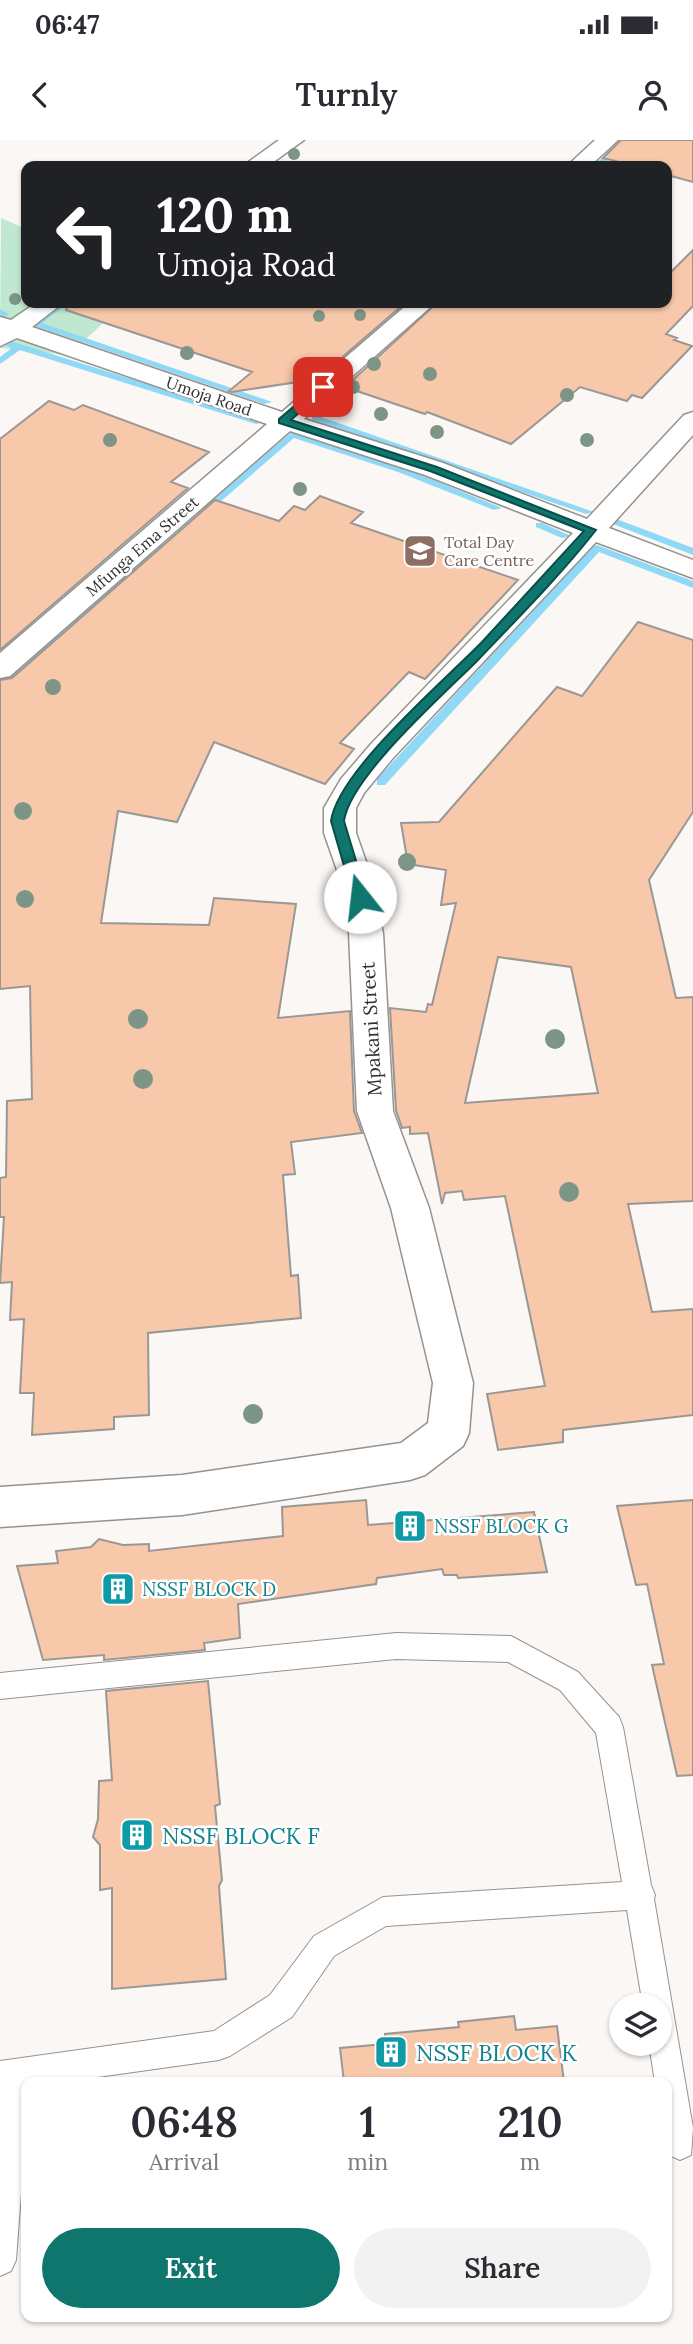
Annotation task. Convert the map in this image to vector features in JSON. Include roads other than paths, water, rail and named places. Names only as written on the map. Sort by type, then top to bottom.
[{"type":"street","points":[[262,161],[293,140]]},
{"type":"street","points":[[584,161],[608,140]]},
{"type":"street","points":[[5,331],[43,308]]},
{"type":"street","name":"Mfunga Ema Street","points":[[0,669],[283,421],[417,308]]},
{"type":"street","name":"Umoja Road","points":[[5,331],[434,469],[693,570]]},
{"type":"street","name":"Mpakani Street","points":[[0,1507],[182,1495],[411,1461],[448,1433],[453,1382],[410,1208],[375,1111],[366,933],[353,870],[340,833],[340,808],[352,787],[382,751],[486,645],[693,420]]},
{"type":"lane","points":[[0,1686],[396,1646],[511,1649],[569,1681],[609,1727],[656,1993]]},
{"type":"lane","points":[[0,2260],[7,2075],[219,2045],[281,2006],[324,1946],[383,1912],[640,1895]]},
{"type":"lane","points":[[666,2056],[669,2077]]},
{"type":"lane","points":[[672,2094],[680,2144]]},
{"type":"waterway","points":[[603,161],[627,140]]},
{"type":"waterway","points":[[37,322],[58,308]]},
{"type":"waterway","points":[[0,312],[5,314]]},
{"type":"waterway","points":[[35,323],[267,402]]},
{"type":"waterway","points":[[7,343],[19,347]]},
{"type":"waterway","points":[[0,361],[19,347]]},
{"type":"waterway","points":[[19,347],[259,422]]},
{"type":"waterway","points":[[361,377],[315,418],[589,512]]},
{"type":"waterway","points":[[202,513],[293,434],[401,470],[497,508]]},
{"type":"waterway","points":[[616,522],[693,552]]},
{"type":"waterway","points":[[539,525],[566,536]]},
{"type":"waterway","points":[[0,691],[25,666],[163,547]]},
{"type":"waterway","points":[[381,782],[597,548],[693,585]]},
{"type":"place","name":"Total Day Care Centre","points":[[420,551]]},
{"type":"place","name":"NSSF BLOCK G","points":[[410,1526]]},
{"type":"place","name":"NSSF BLOCK D","points":[[118,1589]]},
{"type":"place","name":"NSSF BLOCK F","points":[[137,1835]]},
{"type":"place","name":"NSSF BLOCK K","points":[[391,2052]]}]
